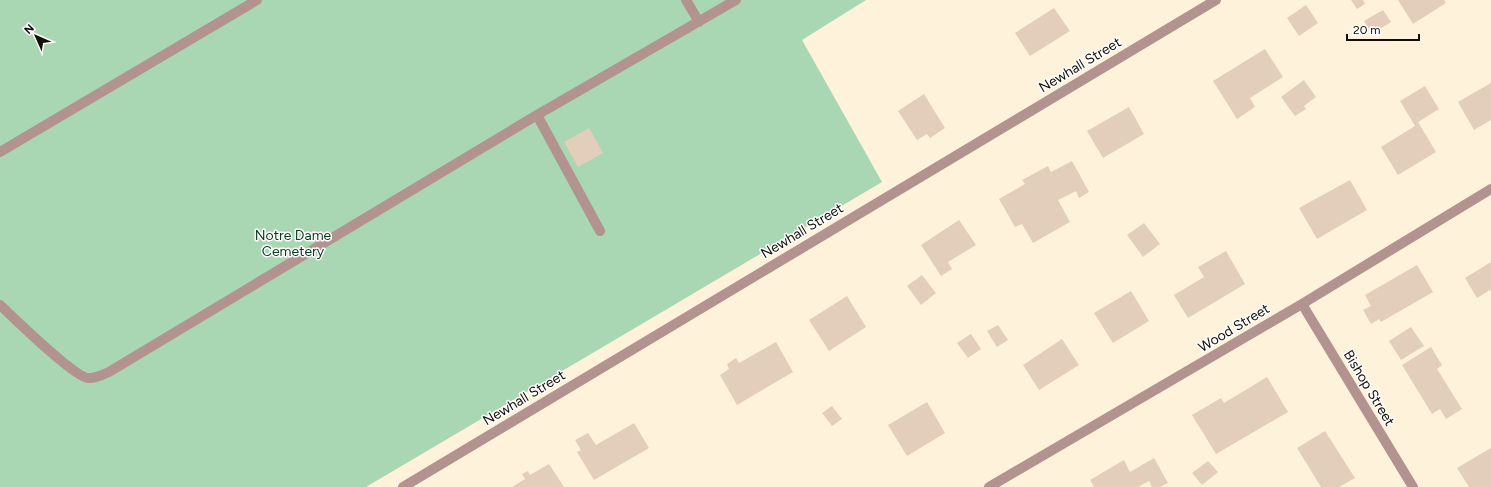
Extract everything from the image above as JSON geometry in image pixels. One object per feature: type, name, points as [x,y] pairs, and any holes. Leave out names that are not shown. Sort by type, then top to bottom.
[{"type":"street","points":[[0,152],[258,0]]},
{"type":"street","points":[[686,0],[699,22]]},
{"type":"street","points":[[0,305],[71,368],[87,378],[94,378],[109,372],[537,115],[736,0]]},
{"type":"street","name":"Newhall Street","points":[[403,487],[1216,0]]},
{"type":"street","points":[[537,115],[600,231]]},
{"type":"street","name":"Wood Street","points":[[989,487],[1302,304],[1491,189]]},
{"type":"street","name":"Bishop Street","points":[[1302,304],[1413,487]]},
{"type":"green space","name":"Notre Dame Cemetery","points":[[0,0],[866,0],[802,40],[882,182],[366,487],[0,487]]},
{"type":"building","points":[[1351,0],[1363,0],[1365,4],[1357,9]]},
{"type":"building","points":[[1398,0],[1444,0],[1446,3],[1413,24]]},
{"type":"building","points":[[1306,5],[1318,23],[1299,36],[1287,18]]},
{"type":"building","points":[[1054,8],[1070,31],[1030,56],[1015,33]]},
{"type":"building","points":[[1383,10],[1391,22],[1372,34],[1364,21]]},
{"type":"building","points":[[1265,49],[1283,77],[1250,98],[1255,107],[1237,119],[1213,81]]},
{"type":"building","points":[[1304,80],[1316,97],[1304,106],[1306,109],[1295,116],[1281,97]]},
{"type":"building","points":[[1491,83],[1491,120],[1474,130],[1458,102]]},
{"type":"building","points":[[1425,86],[1439,109],[1418,122],[1436,152],[1398,175],[1381,147],[1415,126],[1400,101]]},
{"type":"building","points":[[924,94],[945,128],[930,138],[927,134],[917,140],[898,111]]},
{"type":"building","points":[[1129,107],[1144,134],[1103,158],[1087,131]]},
{"type":"building","points":[[589,128],[603,153],[578,167],[564,142]]},
{"type":"building","points":[[1072,161],[1089,192],[1079,198],[1076,191],[1058,200],[1070,222],[1033,243],[1022,224],[1015,227],[999,199],[1025,184],[1022,180],[1048,166],[1051,172]]},
{"type":"building","points":[[1350,180],[1367,210],[1317,239],[1299,208]]},
{"type":"building","points":[[959,220],[976,245],[948,262],[952,269],[941,276],[921,245]]},
{"type":"building","points":[[1144,223],[1160,244],[1143,257],[1127,235]]},
{"type":"building","points":[[1226,251],[1245,284],[1188,318],[1174,295],[1204,277],[1198,267]]},
{"type":"building","points":[[1491,262],[1491,291],[1490,290],[1477,298],[1465,278]]},
{"type":"building","points":[[1417,265],[1433,292],[1381,322],[1379,319],[1371,324],[1363,310],[1371,306],[1365,295]]},
{"type":"building","points":[[922,275],[936,293],[921,305],[907,286]]},
{"type":"building","points":[[1131,291],[1149,321],[1113,343],[1094,313]]},
{"type":"building","points":[[847,296],[866,327],[829,351],[809,320]]},
{"type":"building","points":[[998,325],[1008,340],[997,347],[987,331]]},
{"type":"building","points":[[1411,327],[1424,346],[1401,360],[1389,341]]},
{"type":"building","points":[[971,334],[981,349],[968,358],[957,343]]},
{"type":"building","points":[[1062,339],[1079,365],[1039,390],[1023,365]]},
{"type":"building","points":[[776,342],[793,372],[737,405],[720,375],[729,369],[727,364],[736,358],[739,363]]},
{"type":"building","points":[[1431,347],[1442,365],[1437,369],[1462,409],[1446,419],[1440,409],[1432,414],[1402,365]]},
{"type":"building","points":[[1267,377],[1288,412],[1216,454],[1192,415],[1221,398],[1224,403]]},
{"type":"building","points":[[927,402],[945,433],[907,456],[888,425]]},
{"type":"building","points":[[832,406],[842,419],[832,426],[822,413]]},
{"type":"building","points":[[634,423],[649,448],[594,480],[577,452],[581,450],[575,440],[588,433],[596,445]]},
{"type":"building","points":[[1325,431],[1355,478],[1339,487],[1321,487],[1297,448]]},
{"type":"building","points":[[1491,448],[1491,487],[1469,487],[1457,468]]},
{"type":"building","points":[[1154,458],[1168,483],[1160,487],[1152,487],[1149,481],[1138,487],[1094,487],[1090,480],[1124,460],[1130,472]]},
{"type":"building","points":[[1208,461],[1218,472],[1202,485],[1192,473]]},
{"type":"building","points":[[549,464],[564,487],[512,487],[525,479],[522,474],[528,471],[530,475]]}]
